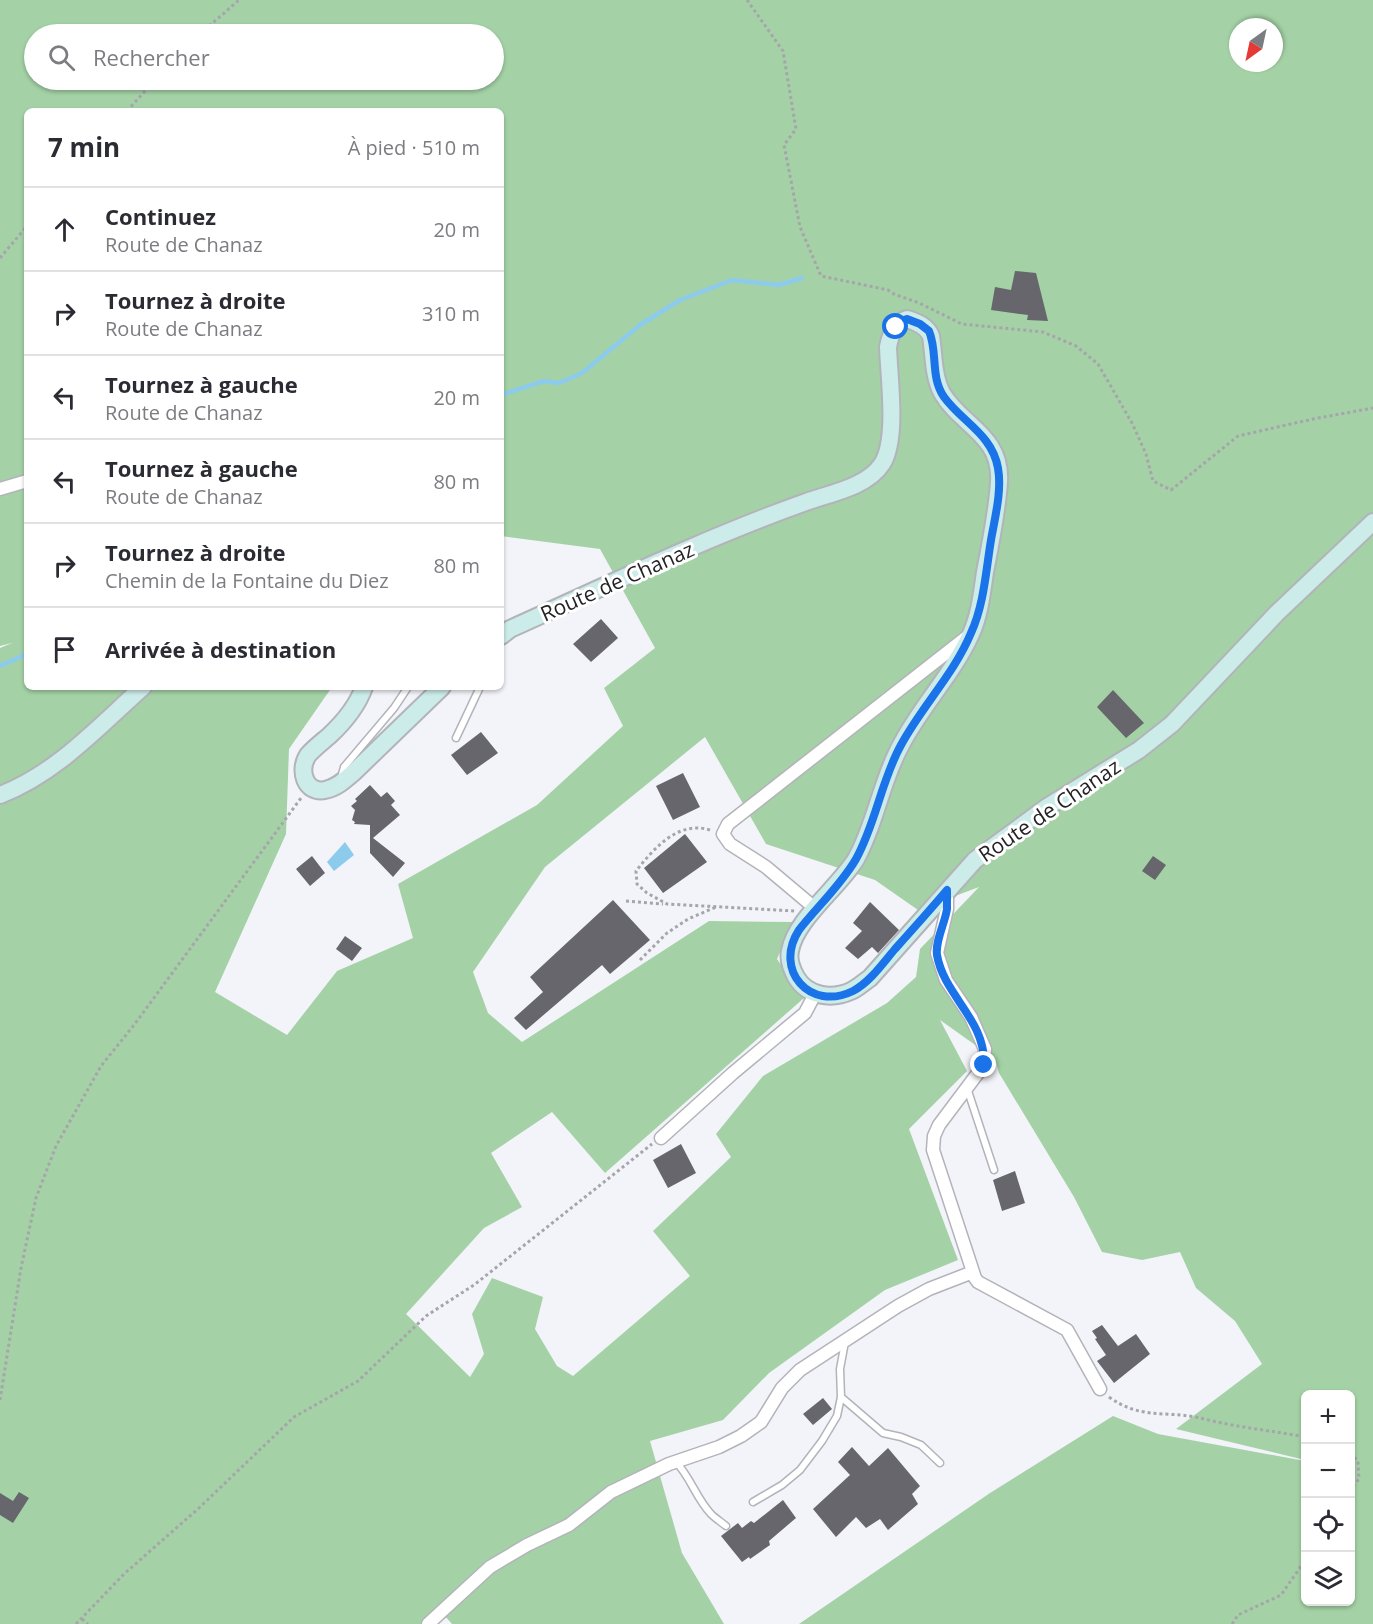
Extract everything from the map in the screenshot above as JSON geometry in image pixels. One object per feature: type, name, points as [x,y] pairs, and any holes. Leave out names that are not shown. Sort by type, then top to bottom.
[{"type":"street","name":"Route de Chanaz","points":[[504,634],[672,555],[758,519],[863,481],[881,465],[889,448],[891,429],[889,341],[899,324],[907,319],[920,324],[929,331],[936,381],[943,396],[982,434],[994,453],[999,479],[996,514],[978,613],[971,633],[959,657],[901,744],[855,860],[792,940],[789,962],[797,980],[804,988],[815,994],[841,995],[854,990],[880,967],[975,860],[998,841],[1102,771],[1139,750],[1172,724],[1277,613],[1373,522]]},
{"type":"street","points":[[0,489],[24,482]]},
{"type":"street","points":[[814,910],[766,867],[730,844],[723,834],[728,825],[971,633]]},
{"type":"street","points":[[0,795],[23,786],[50,768],[140,690]]},
{"type":"street","points":[[363,690],[354,710],[307,757],[302,769],[309,787],[317,791],[328,790],[338,785],[439,690]]},
{"type":"street","points":[[947,890],[947,909],[937,953],[946,980],[971,1017],[985,1049],[984,1065],[939,1125],[934,1136],[933,1150],[978,1282],[1067,1330],[1100,1389]]},
{"type":"street","points":[[661,1138],[733,1073],[805,1014],[815,994]]},
{"type":"street","points":[[428,1624],[490,1567],[527,1545],[569,1525],[611,1492],[676,1462],[741,1436],[761,1422],[782,1388],[800,1370],[845,1339],[929,1289],[973,1272]]},
{"type":"lane","points":[[338,785],[344,767],[394,708],[406,690]]},
{"type":"lane","points":[[456,738],[479,690]]},
{"type":"lane","points":[[967,1087],[994,1170]]},
{"type":"lane","points":[[753,1502],[782,1485],[800,1470],[837,1416],[841,1397],[840,1369],[845,1339]]},
{"type":"lane","points":[[841,1397],[883,1433],[921,1445],[940,1463]]},
{"type":"lane","points":[[676,1462],[687,1474],[698,1496],[711,1514],[726,1526]]},
{"type":"path","points":[[211,24],[238,0]]},
{"type":"path","points":[[747,0],[783,51],[796,129],[784,145],[800,227],[821,276],[888,290],[962,324],[1043,332],[1077,346],[1098,364],[1132,423],[1146,454],[1153,481],[1171,490],[1238,436],[1373,408]]},
{"type":"path","points":[[130,108],[146,90]]},
{"type":"path","points":[[0,258],[24,230]]},
{"type":"path","points":[[0,1400],[21,1268],[36,1198],[56,1146],[101,1066],[134,1025],[309,787]]},
{"type":"path","points":[[667,904],[647,893],[637,884],[636,872],[644,861],[656,848],[684,828],[700,826],[723,834]]},
{"type":"path","points":[[626,901],[814,910]]},
{"type":"path","points":[[640,960],[667,933],[688,919],[718,907]]},
{"type":"path","points":[[76,1624],[124,1574],[199,1508],[294,1417],[358,1381],[426,1316],[474,1285],[661,1138]]},
{"type":"path","points":[[1100,1389],[1119,1404],[1140,1412],[1193,1416],[1301,1436]]},
{"type":"path","points":[[1355,1458],[1358,1461],[1359,1479],[1355,1484]]},
{"type":"path","points":[[1232,1624],[1238,1615],[1281,1595],[1301,1565]]},
{"type":"path","points":[[82,1619],[88,1624]]},
{"type":"green space","points":[[0,0],[1373,0],[1373,1624],[799,1624],[990,1493],[1113,1416],[1158,1434],[1301,1460],[1301,1606],[1355,1606],[1355,1390],[1301,1390],[1301,1459],[1176,1429],[1262,1364],[1235,1321],[1196,1288],[1180,1252],[1142,1260],[1102,1252],[1074,1197],[999,1073],[995,1059],[940,1020],[967,1071],[909,1129],[958,1260],[885,1290],[769,1373],[723,1420],[650,1441],[682,1553],[724,1624],[452,1624],[444,1615],[436,1624],[0,1624],[0,648],[12,643],[0,646]],"holes":[[[705,737],[766,844],[875,880],[918,910],[979,887],[920,949],[916,977],[887,1003],[763,1076],[716,1134],[731,1157],[653,1231],[690,1276],[573,1376],[557,1366],[535,1329],[543,1297],[492,1278],[472,1314],[484,1354],[470,1377],[406,1314],[484,1228],[522,1207],[491,1153],[552,1112],[605,1173],[804,998],[777,959],[793,922],[709,921],[522,1042],[488,1013],[473,972],[545,867]]]},
{"type":"water","points":[[345,842],[354,855],[334,871],[327,862]]},
{"type":"building","points":[[1015,271],[1036,273],[1048,321],[1027,320],[1028,315],[991,310],[995,287],[1011,290]]},
{"type":"building","points":[[601,619],[618,638],[591,662],[573,644]]},
{"type":"building","points":[[1113,690],[1144,723],[1126,738],[1097,707]]},
{"type":"building","points":[[481,732],[498,753],[467,775],[451,755]]},
{"type":"building","points":[[683,773],[700,807],[673,820],[656,786]]},
{"type":"building","points":[[370,785],[381,797],[387,792],[395,801],[391,805],[400,815],[373,838],[405,863],[393,877],[370,853],[370,825],[354,824],[352,820],[355,810],[351,806]]},
{"type":"building","points":[[685,834],[707,862],[663,893],[644,868]]},
{"type":"building","points":[[312,856],[325,873],[310,886],[296,869]]},
{"type":"building","points":[[1153,856],[1166,865],[1155,880],[1142,871]]},
{"type":"building","points":[[613,900],[650,940],[610,974],[602,965],[526,1030],[514,1018],[543,992],[530,977]]},
{"type":"building","points":[[870,902],[899,930],[878,953],[872,947],[858,959],[845,948],[862,931],[853,923]]},
{"type":"building","points":[[345,936],[362,948],[352,961],[336,949]]},
{"type":"building","points":[[681,1144],[696,1173],[668,1188],[653,1160]]},
{"type":"building","points":[[1015,1171],[1025,1203],[1002,1211],[993,1180]]},
{"type":"building","points":[[1102,1325],[1118,1346],[1136,1334],[1150,1354],[1114,1383],[1097,1361],[1106,1355],[1092,1331]]},
{"type":"building","points":[[823,1398],[832,1409],[813,1425],[803,1414]]},
{"type":"building","points":[[852,1447],[869,1466],[888,1448],[920,1486],[912,1494],[918,1504],[888,1530],[880,1519],[866,1528],[856,1517],[836,1537],[813,1509],[850,1475],[838,1462]]},
{"type":"building","points":[[19,1492],[29,1498],[13,1523],[0,1515],[0,1493],[13,1501]]},
{"type":"building","points":[[783,1500],[796,1518],[769,1541],[770,1545],[742,1562],[721,1536],[738,1523],[742,1528],[751,1521],[754,1523]]},
{"type":"waterway","points":[[504,394],[544,381],[559,383],[582,373],[640,325],[680,300],[732,280],[779,285],[802,278]]},
{"type":"waterway","points":[[0,666],[24,655]]},
{"type":"route","points":[[896,327],[901,321],[907,319],[920,324],[929,331],[936,381],[943,396],[982,434],[994,453],[999,479],[996,514],[978,613],[971,633],[959,657],[901,744],[855,860],[792,940],[789,962],[797,980],[804,988],[815,994],[841,995],[854,990],[870,978],[947,890],[947,909],[937,953],[946,980],[971,1017],[985,1049],[984,1065]]}]
